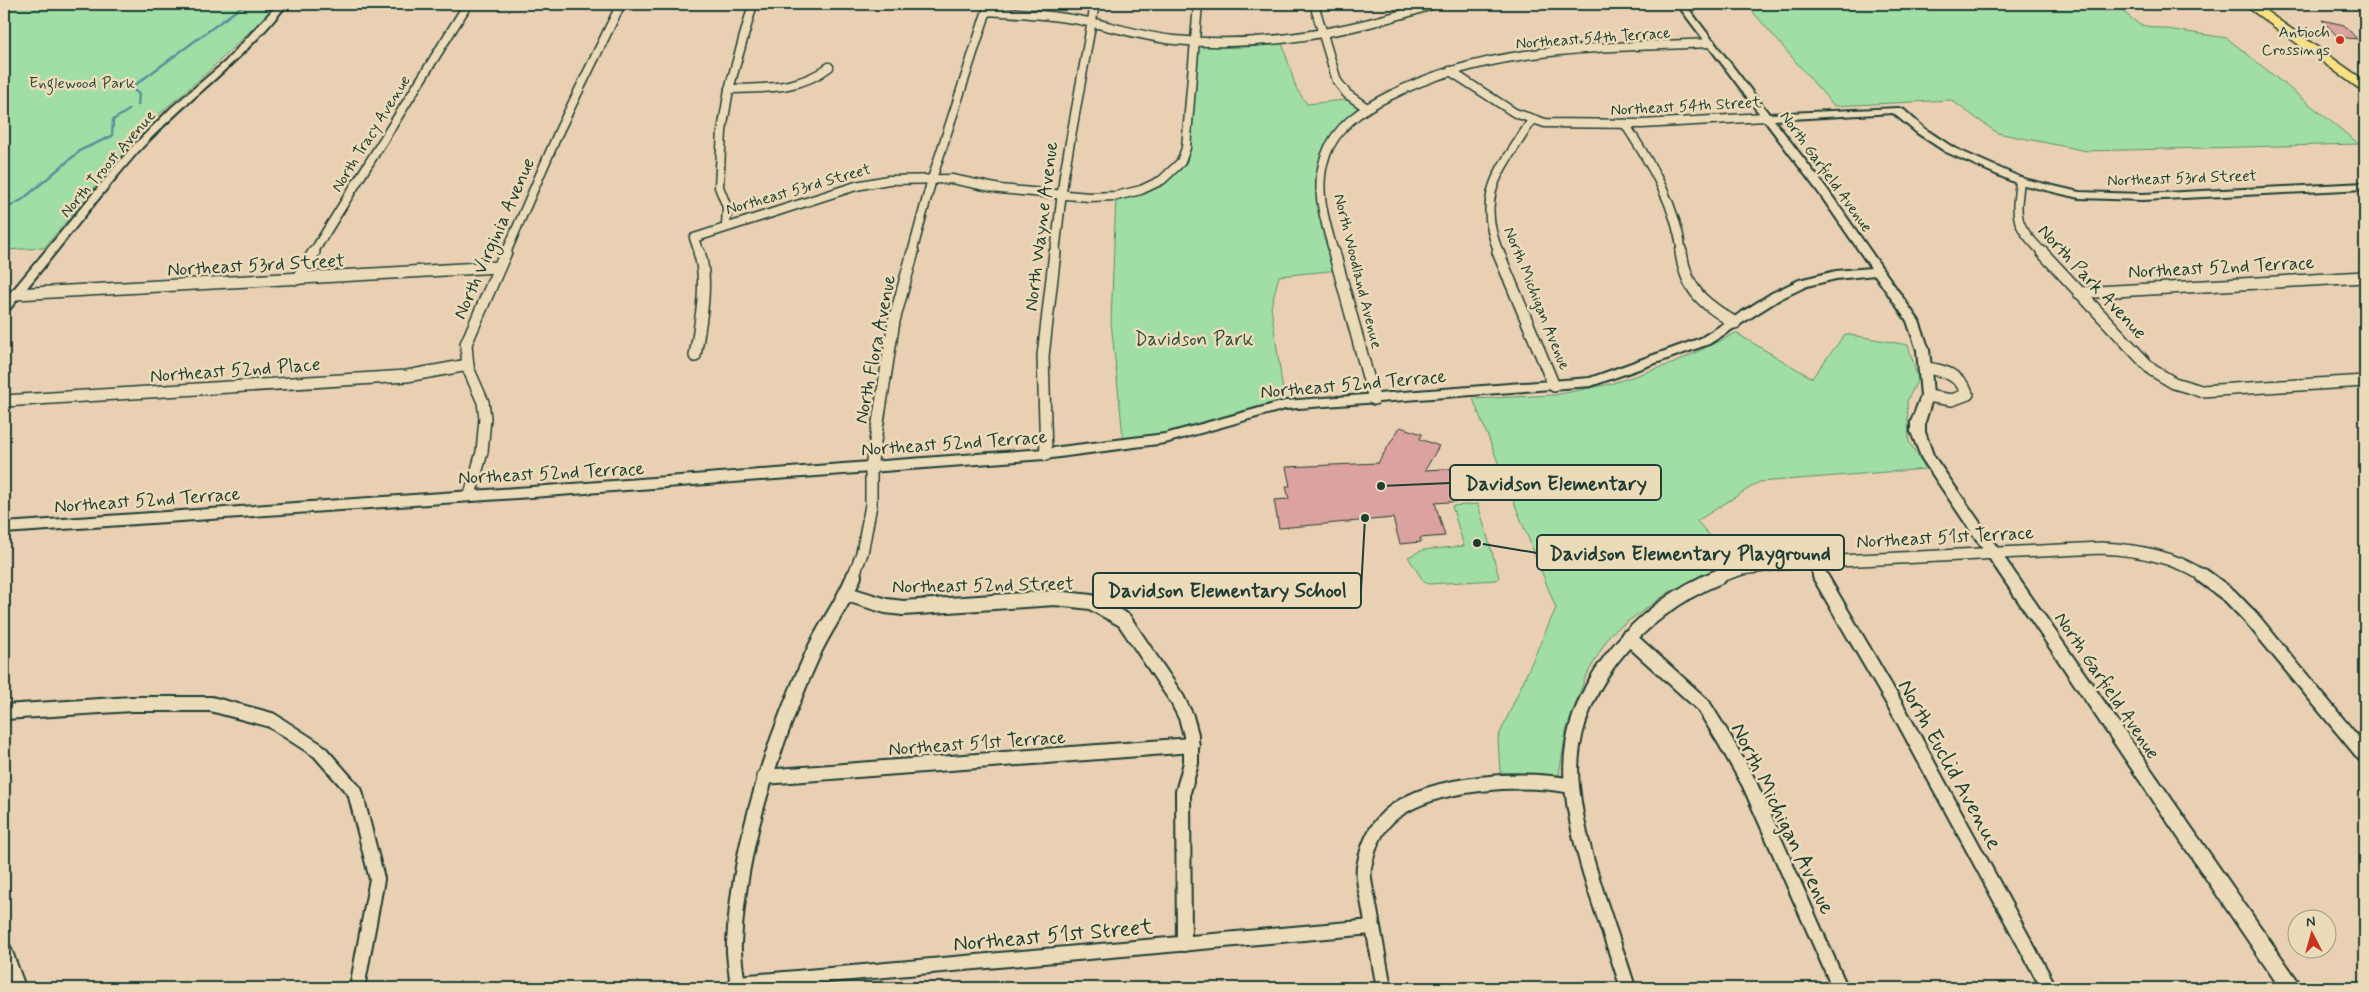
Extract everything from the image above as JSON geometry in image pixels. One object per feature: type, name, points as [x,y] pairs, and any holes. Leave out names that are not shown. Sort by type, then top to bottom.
[{"type":"main road","points":[[2249,4],[2365,87]]},
{"type":"street","name":"North Troost Avenue","points":[[4,308],[133,152],[176,108],[228,64],[283,4]]},
{"type":"street","name":"North Tracy Avenue","points":[[297,279],[468,4]]},
{"type":"street","name":"North Virginia Avenue","points":[[470,496],[484,445],[486,424],[482,398],[469,373],[466,344],[498,267],[560,129],[620,4]]},
{"type":"street","points":[[726,226],[727,208],[719,187],[722,130],[729,89],[753,4]]},
{"type":"street","name":"North Wayne Avenue","points":[[1046,455],[1043,356],[1061,194],[1095,4]]},
{"type":"street","name":"Northeast 53rd Street","points":[[695,356],[700,327],[704,266],[694,238],[726,226],[868,183],[907,178],[965,181],[1000,189],[1102,197],[1128,193],[1157,183],[1176,168],[1185,155],[1198,4]]},
{"type":"street","points":[[1314,4],[1325,35],[1337,81],[1346,94],[1367,108]]},
{"type":"street","points":[[988,7],[1091,22],[1136,35],[1195,40],[1258,41],[1325,35],[1387,20],[1435,4]]},
{"type":"street","name":"North Garfield Avenue","points":[[1681,4],[1823,191],[1913,322],[1923,350],[1926,368],[1927,396],[1918,422],[1921,444],[1927,456],[2291,988]]},
{"type":"street","name":"North Flora Avenue","points":[[738,986],[734,944],[741,883],[752,824],[764,777],[780,730],[800,681],[816,647],[847,594],[862,553],[871,505],[871,467],[894,321],[932,179],[988,7]]},
{"type":"street","name":"Northeast 54th Terrace","points":[[1367,108],[1399,90],[1450,71],[1490,60],[1535,53],[1711,44]]},
{"type":"street","points":[[729,89],[769,87],[792,83],[813,78],[829,67]]},
{"type":"street","points":[[1450,71],[1516,113],[1532,120]]},
{"type":"street","name":"North Woodland Avenue","points":[[1367,108],[1339,130],[1330,146],[1321,174],[1320,192],[1321,206],[1374,399]]},
{"type":"street","name":"Northeast 54th Street","points":[[1532,120],[1559,124],[1625,124],[1894,110],[1900,112]]},
{"type":"street","name":"Northeast 53rd Street","points":[[1900,112],[1921,131],[1950,150],[2020,181],[2079,195],[2143,198],[2365,186]]},
{"type":"street","name":"North Michigan Avenue","points":[[1532,120],[1492,187],[1490,218],[1494,241],[1554,386]]},
{"type":"street","points":[[1625,124],[1656,173],[1668,200],[1678,229],[1686,277],[1690,286],[1711,308],[1735,323]]},
{"type":"street","name":"North Park Avenue","points":[[2020,181],[2015,209],[2020,225],[2152,370],[2180,385],[2201,391],[2365,381]]},
{"type":"street","name":"Northeast 53rd Street","points":[[16,294],[498,267]]},
{"type":"street","name":"Northeast 52nd Terrace","points":[[4,528],[733,479],[1046,455],[1167,439],[1237,416],[1285,405],[1592,382],[1663,358],[1705,341],[1776,296],[1803,283],[1836,275],[1878,271]]},
{"type":"street","name":"Northeast 52nd Terrace","points":[[2079,292],[2365,277]]},
{"type":"street","name":"Northeast 52nd Place","points":[[4,401],[407,376],[468,365]]},
{"type":"street","points":[[1926,368],[1942,370],[1955,375],[1964,384],[1968,394],[1952,400],[1927,396]]},
{"type":"street","name":"Northeast 51st Terrace","points":[[1572,786],[1572,754],[1580,722],[1590,693],[1604,667],[1628,637],[1650,617],[1679,596],[1718,576],[1771,564],[2118,547],[2139,550],[2176,562],[2204,576],[2232,597],[2365,756]]},
{"type":"street","name":"North Euclid Avenue","points":[[1812,562],[1901,715],[2049,988]]},
{"type":"street","name":"Northeast 52nd Street","points":[[847,594],[886,606],[903,608],[1055,598],[1091,602],[1124,620],[1177,699],[1186,717],[1192,745]]},
{"type":"street","name":"North Michigan Avenue","points":[[1628,637],[1703,705],[1724,739],[1749,783],[1840,988]]},
{"type":"street","points":[[4,712],[132,704],[212,704],[272,720],[319,751],[355,792],[377,878],[357,988]]},
{"type":"street","points":[[1184,944],[1183,792],[1190,772],[1192,745]]},
{"type":"street","name":"Northeast 51st Terrace","points":[[764,777],[1192,745]]},
{"type":"street","points":[[1384,988],[1372,926],[1364,869],[1371,844],[1382,823],[1398,808],[1428,793],[1463,786],[1557,782],[1572,786],[1589,869],[1628,988]]},
{"type":"street","name":"Northeast 51st Street","points":[[738,986],[1372,926]]},
{"type":"street","points":[[4,950],[18,988]]},
{"type":"green space","name":"Englewood Park","points":[[4,4],[278,4],[208,72],[149,123],[44,248],[4,250]]},
{"type":"green space","points":[[1746,4],[2113,4],[2140,25],[2227,38],[2359,144],[2087,151],[1997,133],[1951,100],[1834,106]]},
{"type":"green space","name":"Davidson Park","points":[[1281,39],[1296,88],[1307,104],[1354,99],[1367,108],[1330,146],[1320,192],[1339,270],[1279,276],[1271,307],[1285,405],[1124,445],[1111,322],[1116,196],[1155,183],[1175,169],[1180,160],[1187,128],[1192,88],[1195,40]]},
{"type":"green space","points":[[1736,333],[1812,378],[1845,334],[1908,345],[1918,379],[1907,401],[1909,442],[1926,469],[1759,482],[1697,521],[1736,566],[1672,590],[1610,634],[1585,678],[1566,731],[1559,775],[1500,772],[1498,738],[1556,608],[1473,399],[1555,395],[1610,384],[1674,363]]},
{"type":"green space","points":[[1478,504],[1499,577],[1497,580],[1429,584],[1424,582],[1408,557],[1423,550],[1464,546],[1452,506]]},
{"type":"building","points":[[2322,20],[2344,25],[2357,39],[2338,37]]},
{"type":"building","points":[[1400,427],[1422,434],[1420,439],[1439,446],[1425,470],[1465,468],[1470,485],[1473,485],[1478,500],[1435,503],[1445,536],[1420,538],[1421,542],[1400,544],[1393,518],[1279,528],[1274,500],[1289,499],[1286,486],[1290,486],[1286,467],[1378,463]]},
{"type":"waterway","points":[[138,105],[139,94],[131,88],[245,4]]},
{"type":"waterway","points":[[4,210],[23,199],[81,150],[112,136],[113,120],[129,110]]},
{"type":"place","name":"Antioch Crossings","points":[[2340,40]]},
{"type":"place","name":"Davidson Elementary","points":[[1381,486]]},
{"type":"place","name":"Davidson Elementary School","points":[[1365,518]]},
{"type":"place","name":"Davidson Elementary Playground","points":[[1477,543]]}]
